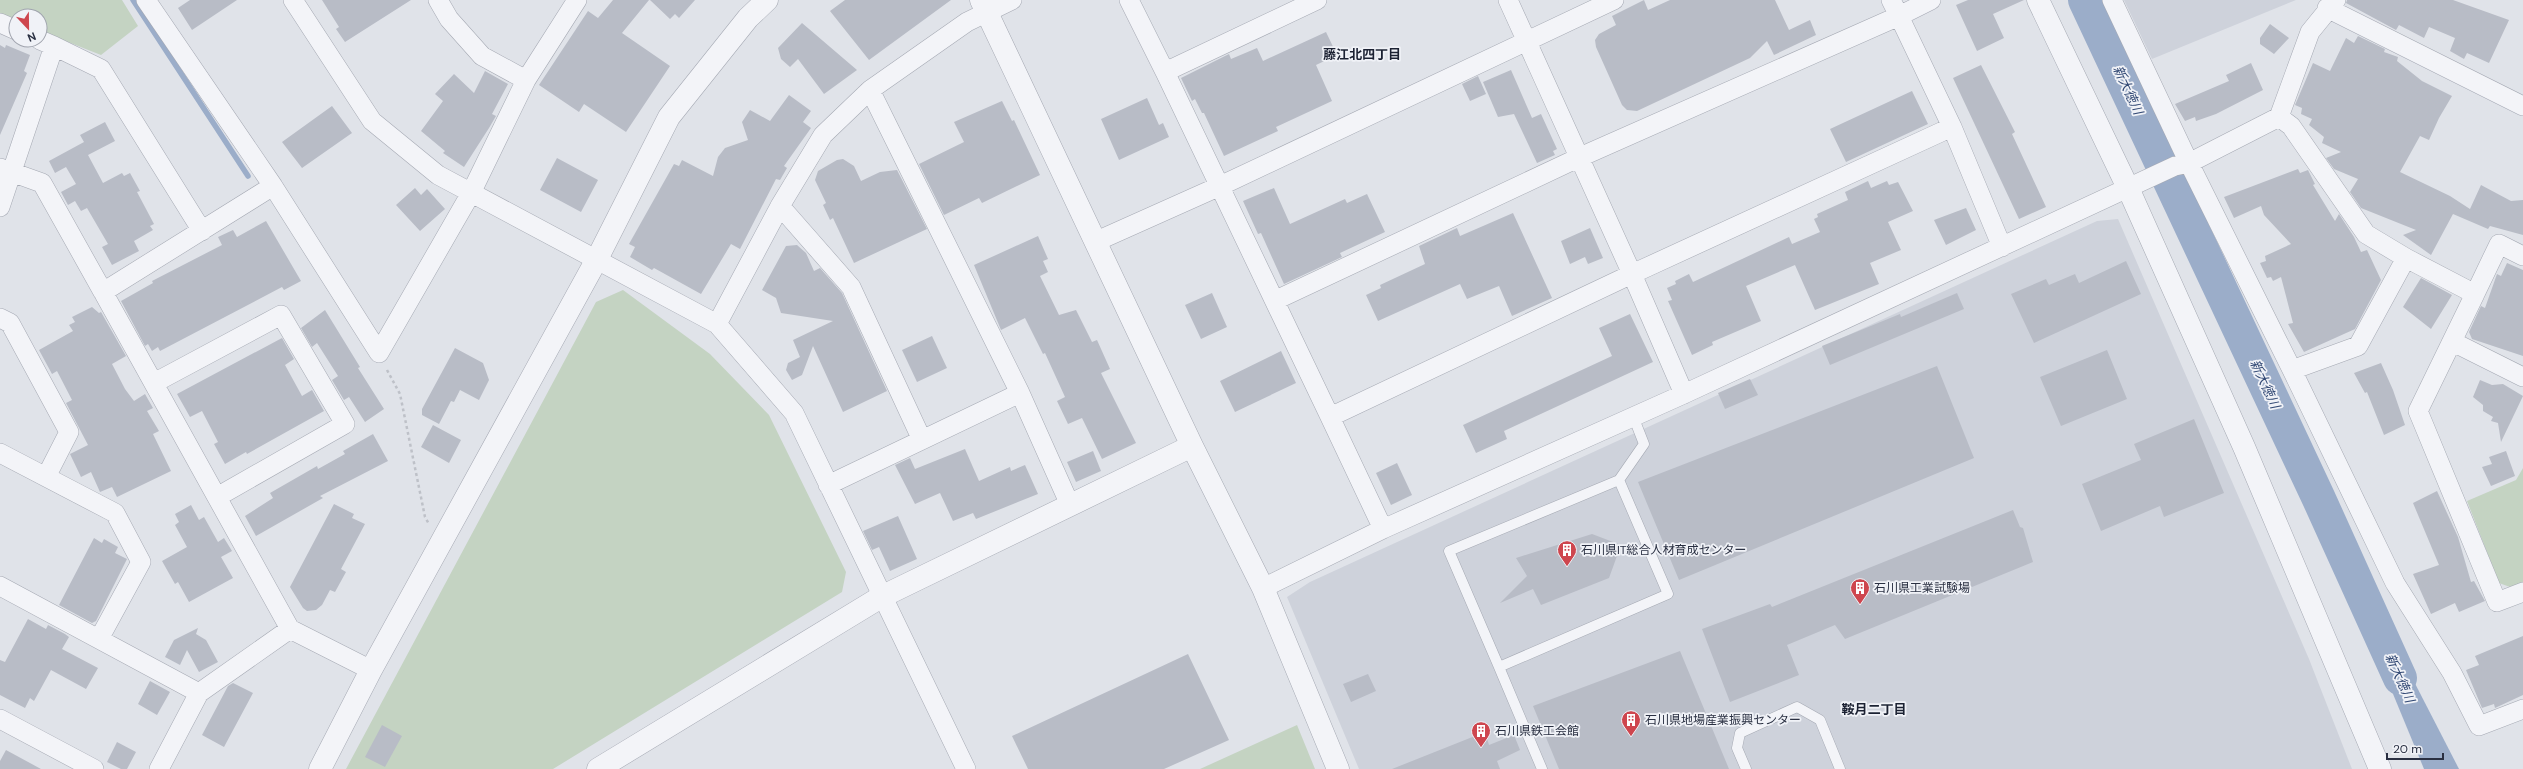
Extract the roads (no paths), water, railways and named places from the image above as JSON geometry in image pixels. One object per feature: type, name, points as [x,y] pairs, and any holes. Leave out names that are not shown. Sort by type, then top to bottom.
[{"type":"street","points":[[146,0],[273,186],[379,353],[471,193],[526,80],[574,2]]},
{"type":"street","points":[[293,0],[372,121],[438,175],[597,258],[717,324],[794,413],[881,597],[966,769]]},
{"type":"street","points":[[438,0],[449,19],[482,56],[526,80]]},
{"type":"street","points":[[320,769],[371,670],[597,258],[669,117],[748,18],[767,0]]},
{"type":"street","points":[[717,324],[780,206],[823,135],[870,90],[967,22],[984,6],[1012,0]]},
{"type":"street","points":[[1129,0],[1276,300],[1383,529]]},
{"type":"street","points":[[1165,72],[1317,0]]},
{"type":"street","points":[[1508,0],[1578,158],[1632,274],[1684,394]]},
{"type":"street","points":[[1097,241],[1220,186],[1614,0]]},
{"type":"street","points":[[1276,300],[1895,8],[1931,0]]},
{"type":"street","points":[[2038,0],[2128,188],[2244,446],[2380,769]]},
{"type":"street","points":[[2112,0],[2182,165],[2292,370],[2395,583],[2452,673],[2479,726],[2523,709]]},
{"type":"street","points":[[1263,588],[1383,529],[1684,394],[2128,188],[2182,165],[2279,117],[2310,32],[2332,4],[2523,106]]},
{"type":"street","points":[[984,6],[1097,241],[1192,446],[1263,588],[1338,769]]},
{"type":"street","points":[[1895,8],[1952,127],[2002,247]]},
{"type":"street","points":[[48,43],[101,69],[202,231]]},
{"type":"street","points":[[0,207],[6,170],[45,48]]},
{"type":"street","points":[[870,90],[1020,393],[1070,505]]},
{"type":"street","points":[[2279,117],[2291,126],[2366,234],[2406,258],[2476,294]]},
{"type":"street","points":[[1330,417],[1632,274],[1952,127]]},
{"type":"street","points":[[6,170],[42,183],[104,292],[290,629],[371,670]]},
{"type":"street","points":[[104,292],[273,186]]},
{"type":"street","points":[[780,206],[851,287],[922,440]]},
{"type":"street","points":[[2523,256],[2499,244],[2453,342],[2418,411],[2497,602],[2523,592]]},
{"type":"street","points":[[2292,370],[2358,346],[2406,258]]},
{"type":"street","points":[[154,383],[281,315],[345,424],[217,497]]},
{"type":"street","points":[[0,318],[10,323],[69,432],[46,477]]},
{"type":"street","points":[[2453,342],[2523,377]]},
{"type":"street","points":[[828,485],[1020,393]]},
{"type":"street","points":[[598,769],[881,597],[1192,446]]},
{"type":"street","points":[[0,453],[115,513],[141,562],[99,639]]},
{"type":"street","points":[[0,586],[199,692]]},
{"type":"street","points":[[159,769],[199,692],[290,629]]},
{"type":"street","points":[[0,719],[94,769]]},
{"type":"lane","points":[[1542,769],[1449,551],[1619,480],[1644,444],[1633,416]]},
{"type":"lane","points":[[1499,667],[1668,594],[1619,480]]},
{"type":"lane","points":[[1746,769],[1737,748],[1740,733],[1797,707],[1820,720],[1840,769]]},
{"type":"water","points":[[2388,631],[2459,769],[2424,769],[2372,643]]},
{"type":"waterway","points":[[133,0],[248,176]]},
{"type":"waterway","name":"新大徳川","points":[[2085,0],[2319,499],[2400,678]]},
{"type":"place","name":"石川県IT総合人材育成センター","points":[[1567,567]]},
{"type":"place","name":"石川県工業試験場","points":[[1860,605]]},
{"type":"place","name":"石川県地場産業振興センター","points":[[1631,737]]},
{"type":"place","name":"石川県鉄工会館","points":[[1481,748]]},
{"type":"district","name":"藤江北四丁目","points":[[1362,54]]},
{"type":"district","name":"鞍月二丁目","points":[[1874,709]]}]
